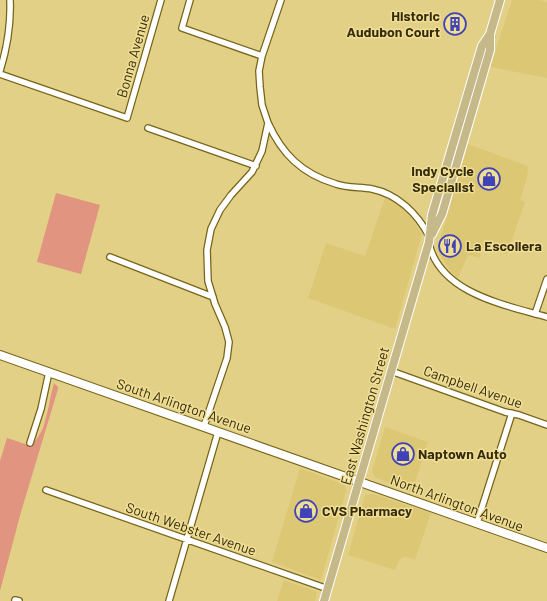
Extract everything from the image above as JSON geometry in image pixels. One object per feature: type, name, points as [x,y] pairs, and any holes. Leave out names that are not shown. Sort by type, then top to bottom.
[{"type":"main road","name":"East Washington Street","points":[[324,601],[429,240],[432,215],[472,77],[482,46],[490,34],[500,0]]},
{"type":"main road","name":"South Arlington Avenue","points":[[0,355],[359,481]]},
{"type":"main road","name":"North Arlington Avenue","points":[[359,481],[547,548]]},
{"type":"street","points":[[0,72],[8,38],[10,0]]},
{"type":"street","name":"Bonna Avenue","points":[[0,72],[127,118],[161,0]]},
{"type":"street","points":[[190,0],[182,28],[262,56]]},
{"type":"street","points":[[281,0],[262,56],[260,87],[262,105],[268,123],[282,148],[302,168],[318,177],[332,183],[348,187],[376,190],[393,197],[408,208],[424,226],[433,254],[440,266],[450,278],[460,286],[482,297],[547,317]]},
{"type":"street","points":[[204,426],[229,349],[228,336],[208,281],[206,250],[211,229],[220,210],[227,200],[249,177],[256,166],[262,151],[268,123]]},
{"type":"street","points":[[148,128],[256,166]]},
{"type":"street","points":[[110,257],[213,297]]},
{"type":"street","points":[[535,314],[547,279]]},
{"type":"street","name":"Campbell Avenue","points":[[391,371],[547,425]]},
{"type":"street","points":[[30,443],[41,409],[49,372]]},
{"type":"street","points":[[477,523],[512,413]]},
{"type":"street","points":[[169,601],[218,432]]},
{"type":"street","name":"South Webster Avenue","points":[[46,490],[328,590]]},
{"type":"shaded area","points":[[512,0],[540,0],[547,2],[547,78],[490,67]]},
{"type":"shaded area","points":[[468,144],[528,166],[527,178],[520,200],[525,202],[507,254],[483,247],[479,258],[468,255],[458,278],[450,271],[437,250]]},
{"type":"shaded area","points":[[56,193],[100,205],[81,274],[37,262]]},
{"type":"shaded area","points":[[385,198],[391,200],[403,209],[413,220],[422,234],[395,329],[308,298],[326,243],[365,256]]},
{"type":"shaded area","points":[[54,383],[58,389],[21,512],[0,591],[0,461],[7,438],[31,446],[38,438],[48,412]]},
{"type":"shaded area","points":[[385,427],[428,442],[412,492],[376,478],[372,472]]},
{"type":"shaded area","points":[[300,468],[345,485],[346,491],[321,580],[272,562]]},
{"type":"shaded area","points":[[373,494],[431,513],[415,560],[405,556],[400,559],[395,570],[348,555],[365,495]]},
{"type":"shaded area","points":[[284,580],[317,592],[315,601],[277,601]]},
{"type":"place","name":"Historic Audubon Court","points":[[455,24]]},
{"type":"place","name":"Indy Cycle Specialist","points":[[489,179]]},
{"type":"place","name":"La Escollera","points":[[450,246]]},
{"type":"place","name":"Naptown Auto","points":[[403,454]]},
{"type":"place","name":"CVS Pharmacy","points":[[306,511]]}]
